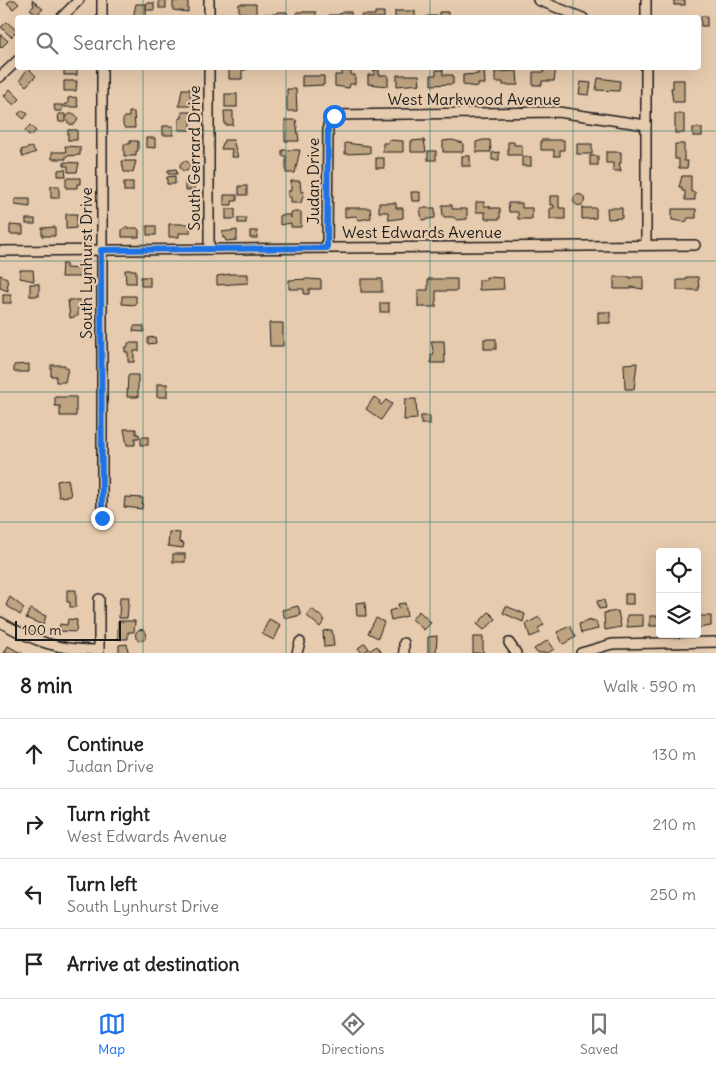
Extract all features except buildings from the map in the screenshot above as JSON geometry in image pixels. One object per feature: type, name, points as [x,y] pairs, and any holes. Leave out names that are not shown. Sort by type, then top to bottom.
[{"type":"street","points":[[64,15],[79,0]]},
{"type":"street","points":[[102,0],[102,15]]},
{"type":"street","points":[[209,0],[209,15]]},
{"type":"street","points":[[538,0],[576,15]]},
{"type":"street","points":[[646,0],[646,15]]},
{"type":"street","points":[[0,77],[15,63]]},
{"type":"street","name":"South Lynhurst Drive","points":[[102,70],[102,518]]},
{"type":"street","name":"South Gerrard Drive","points":[[209,70],[209,249]]},
{"type":"street","points":[[646,70],[646,246]]},
{"type":"street","name":"West Markwood Avenue","points":[[332,117],[338,114],[558,112],[646,125]]},
{"type":"street","name":"Judan Drive","points":[[327,248],[328,125],[332,117]]},
{"type":"street","name":"West Edwards Avenue","points":[[0,251],[695,245]]},
{"type":"street","points":[[0,622],[49,646],[99,652],[99,599]]},
{"type":"street","points":[[297,653],[300,642]]},
{"type":"street","points":[[404,642],[404,653]]},
{"type":"street","points":[[509,642],[516,653]]},
{"type":"street","points":[[581,653],[612,644],[716,642]]},
{"type":"route","points":[[102,518],[101,250],[327,248],[328,123],[334,116]]}]
